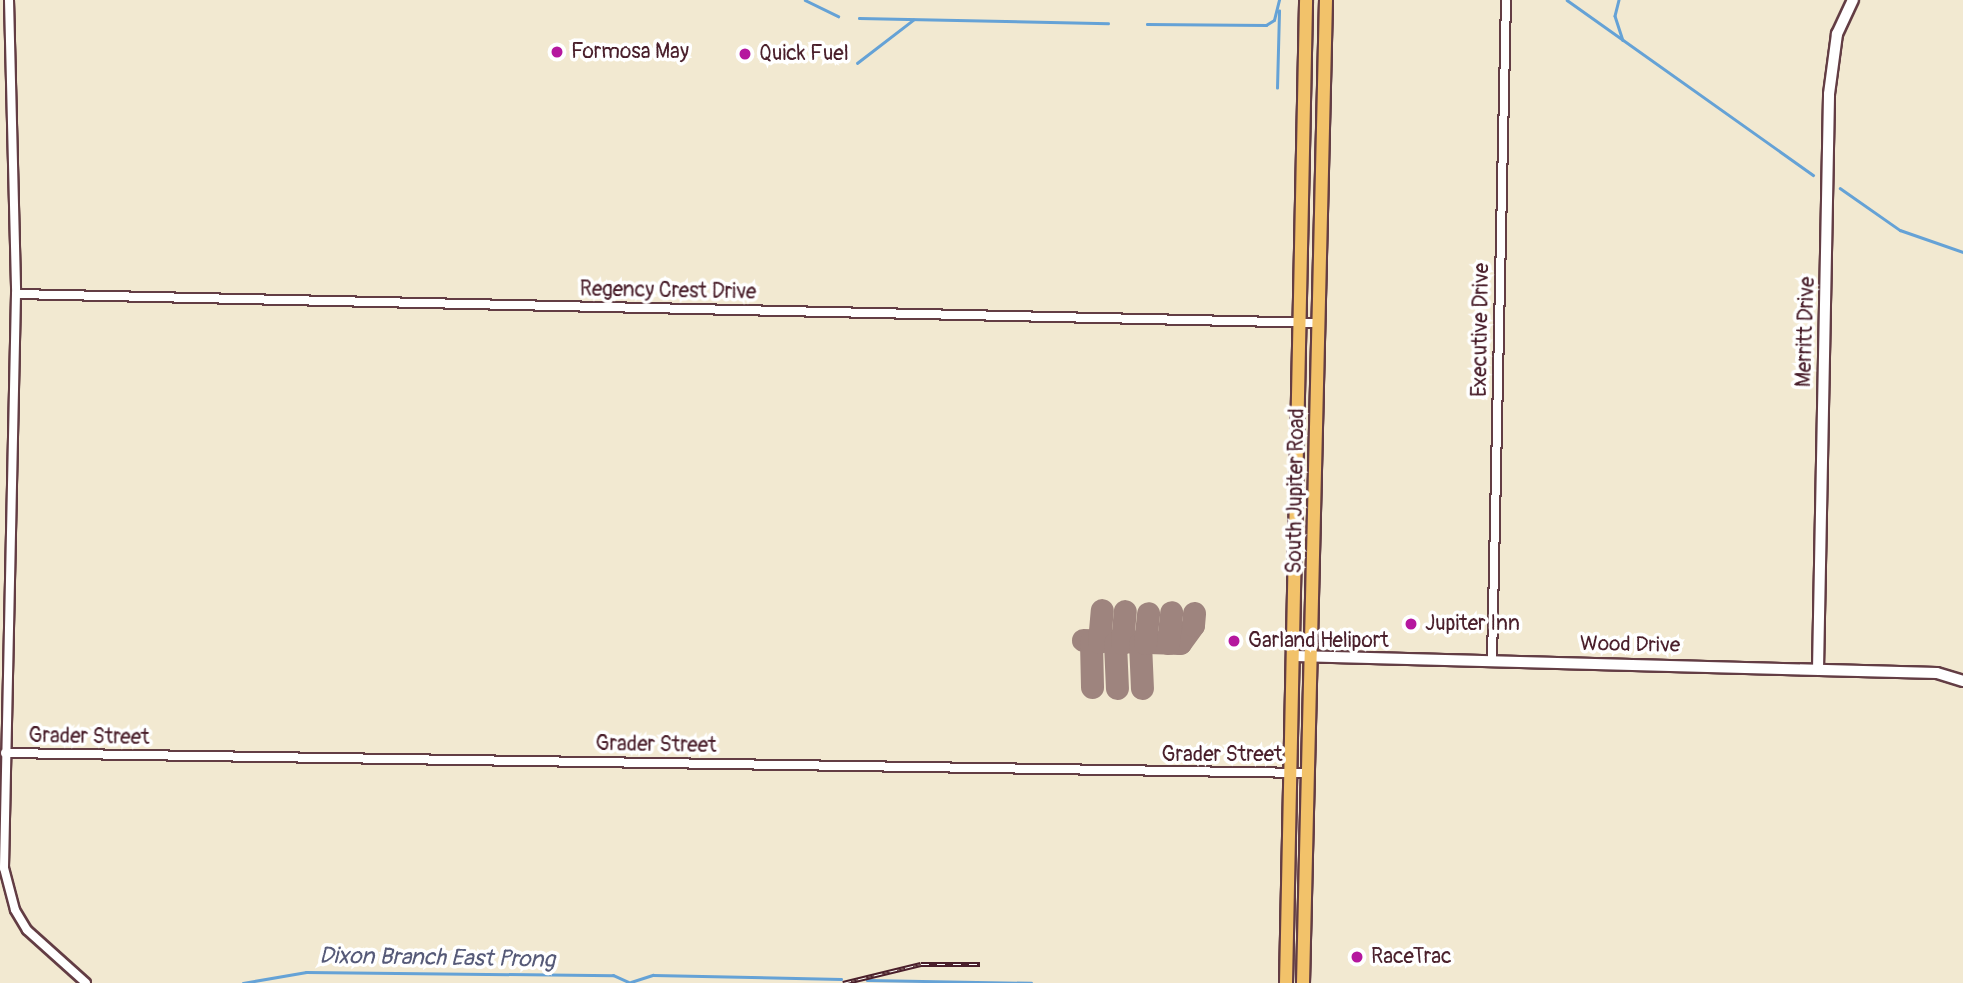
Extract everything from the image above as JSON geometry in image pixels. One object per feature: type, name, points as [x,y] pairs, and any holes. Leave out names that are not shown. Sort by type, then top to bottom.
[{"type":"main road","name":"South Jupiter Road","points":[[1286,983],[1288,773],[1295,656],[1302,323],[1306,0]]},
{"type":"main road","name":"South Jupiter Road","points":[[1303,983],[1326,0]]},
{"type":"main road","points":[[1305,110],[1324,111]]},
{"type":"street","points":[[9,0],[16,294],[4,868],[15,910],[27,930],[86,983]]},
{"type":"street","name":"Executive Drive","points":[[1492,661],[1506,0]]},
{"type":"street","name":"Merritt Drive","points":[[1818,669],[1829,94],[1837,34],[1853,0]]},
{"type":"street","name":"Regency Crest Drive","points":[[16,294],[1320,323]]},
{"type":"street","name":"Wood Drive","points":[[1295,656],[1937,673],[1963,681]]},
{"type":"street","name":"Grader Street","points":[[5,753],[1306,773]]},
{"type":"waterway","points":[[805,0],[838,16]]},
{"type":"waterway","points":[[1147,24],[1266,25],[1274,20],[1279,0]]},
{"type":"waterway","points":[[1567,0],[1813,175]]},
{"type":"waterway","points":[[1619,0],[1615,16],[1623,40]]},
{"type":"waterway","points":[[1277,88],[1279,11]]},
{"type":"waterway","points":[[859,18],[1108,23]]},
{"type":"waterway","points":[[857,63],[913,20]]},
{"type":"waterway","points":[[1840,188],[1900,230],[1963,252]]},
{"type":"waterway","name":"Dixon Branch East Prong","points":[[243,983],[306,972],[613,975],[631,983]]},
{"type":"waterway","name":"Dixon Branch East Prong","points":[[631,982],[653,975],[841,979]]},
{"type":"waterway","name":"Dixon Branch East Prong","points":[[867,980],[1031,983]]},
{"type":"taxiway","points":[[1099,642],[1102,610]]},
{"type":"taxiway","points":[[1122,643],[1125,611]]},
{"type":"taxiway","points":[[1168,643],[1171,612]]},
{"type":"taxiway","points":[[1145,643],[1148,613]]},
{"type":"taxiway","points":[[1083,640],[1180,643],[1193,625],[1194,613]]},
{"type":"taxiway","points":[[1091,642],[1092,687]]},
{"type":"taxiway","points":[[1115,643],[1117,688]]},
{"type":"taxiway","points":[[1140,643],[1142,688]]},
{"type":"railway","points":[[843,983],[921,964],[980,964]]},
{"type":"place","name":"Formosa May","points":[[557,52]]},
{"type":"place","name":"Quick Fuel","points":[[745,54]]},
{"type":"place","name":"Jupiter Inn","points":[[1411,624]]},
{"type":"place","name":"Garland Heliport","points":[[1234,641]]},
{"type":"place","name":"RaceTrac","points":[[1357,957]]}]
